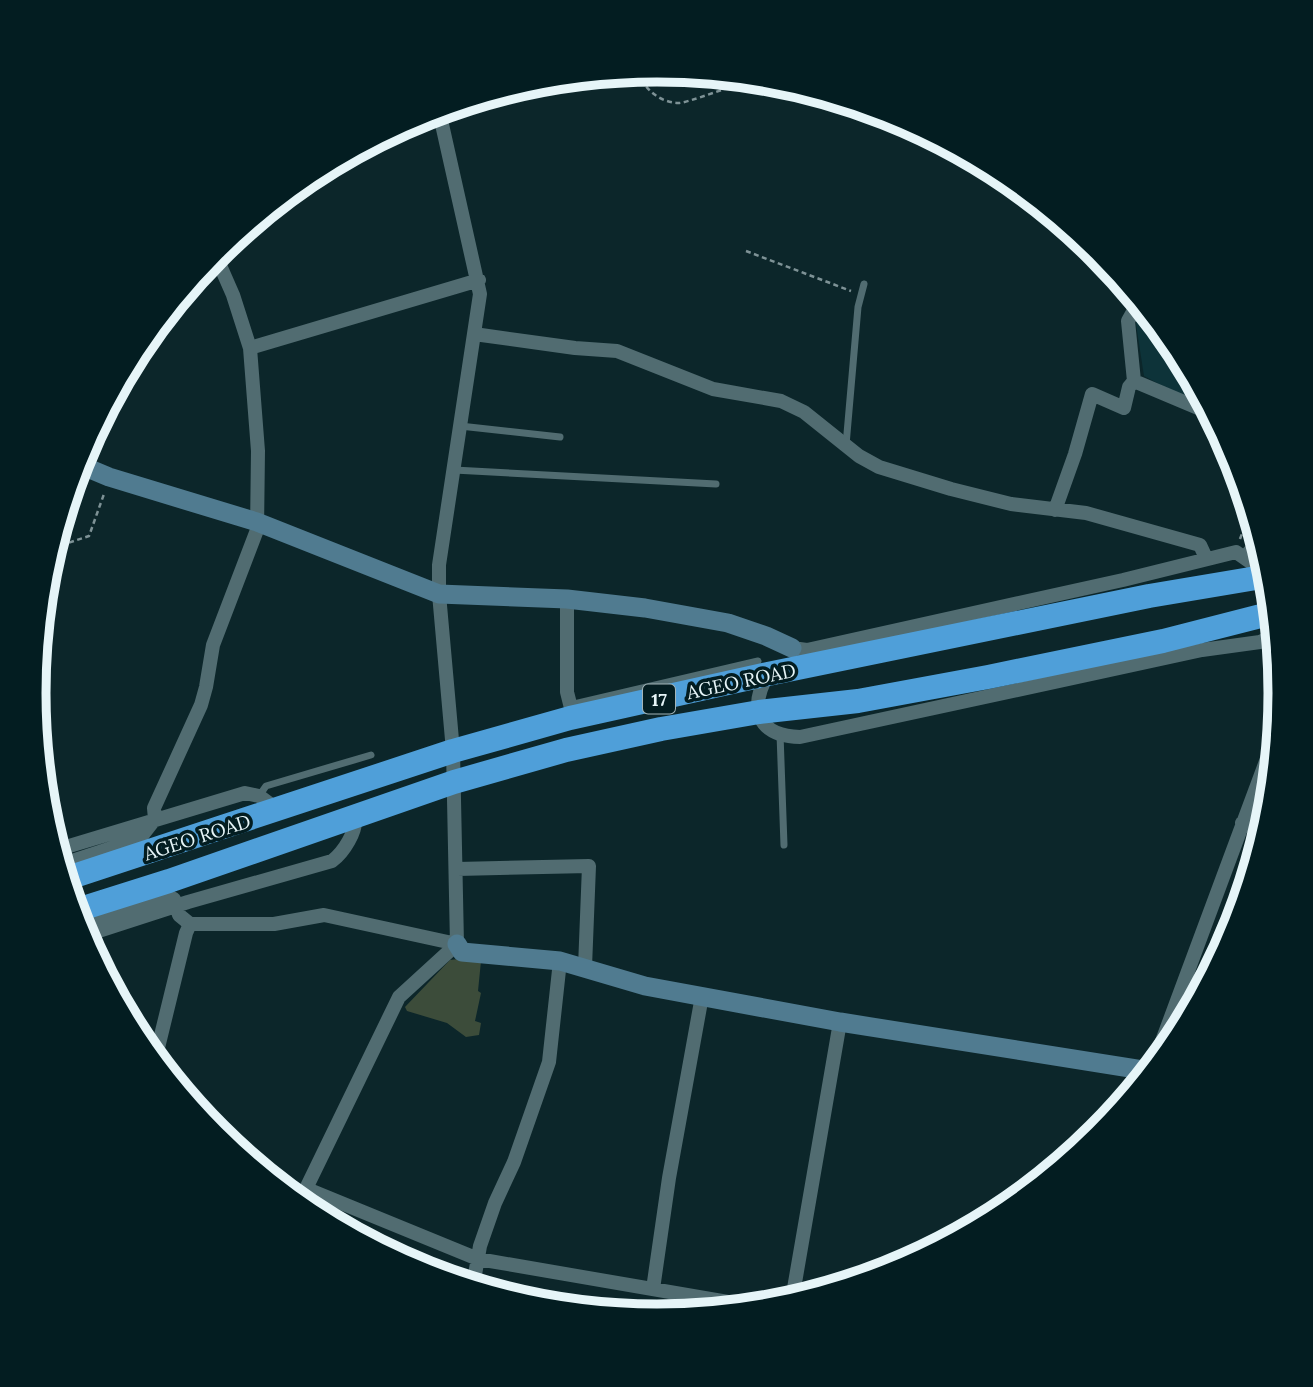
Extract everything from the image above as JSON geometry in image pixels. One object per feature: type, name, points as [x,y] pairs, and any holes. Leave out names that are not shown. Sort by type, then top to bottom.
[{"type":"highway","name":"AGEO ROAD","points":[[74,876],[269,803],[453,751],[571,713],[763,667],[1257,578]]},
{"type":"highway","name":"AGEO ROAD","points":[[85,908],[454,782],[566,750],[661,729],[757,713],[858,701],[1014,672],[1163,641],[1262,616]]},
{"type":"street","points":[[442,122],[481,294],[439,565],[439,594],[453,751],[457,944],[462,952],[560,961],[645,986],[840,1022],[1139,1067]]},
{"type":"street","points":[[69,862],[141,837],[155,819],[154,808],[201,705],[213,645],[257,530],[258,451],[250,348],[233,295],[220,265]]},
{"type":"street","points":[[250,348],[479,279]]},
{"type":"street","points":[[1133,312],[1128,321],[1134,382]]},
{"type":"street","points":[[474,334],[617,351],[713,389],[781,401],[804,412],[846,446],[879,467],[1011,504],[1086,513],[1200,545],[1206,558]]},
{"type":"street","points":[[1055,509],[1075,454],[1092,394],[1124,408],[1129,387],[1134,382]]},
{"type":"street","points":[[1134,382],[1196,407]]},
{"type":"street","points":[[89,469],[257,522],[439,594],[567,598],[645,608],[728,623],[792,648],[807,650],[1123,580],[1206,558],[1239,554],[1254,564]]},
{"type":"street","points":[[567,598],[567,691],[571,713]]},
{"type":"street","points":[[763,667],[757,713],[760,722],[780,734],[800,737],[1202,650],[1265,640]]},
{"type":"street","points":[[1162,1037],[1262,770]]},
{"type":"street","points":[[65,847],[245,793],[269,803]]},
{"type":"street","points":[[94,932],[332,861],[342,851],[355,827],[355,817]]},
{"type":"street","points":[[1242,823],[1253,827]]},
{"type":"street","points":[[457,869],[590,866],[585,967]]},
{"type":"street","points":[[89,919],[167,895],[174,899],[178,915],[190,924],[274,924],[324,915],[457,944]]},
{"type":"street","points":[[158,1047],[190,924]]},
{"type":"street","points":[[305,1193],[399,997],[457,944]]},
{"type":"street","points":[[475,1277],[480,1245],[514,1162],[549,1062],[560,961]]},
{"type":"street","points":[[653,1289],[669,1178],[702,996]]},
{"type":"street","points":[[794,1289],[840,1022]]},
{"type":"street","points":[[307,1189],[478,1259],[720,1301]]},
{"type":"lane","points":[[846,446],[858,307],[864,284]]},
{"type":"lane","points":[[460,426],[560,438]]},
{"type":"lane","points":[[454,470],[716,485]]},
{"type":"lane","points":[[1239,554],[1250,547]]},
{"type":"lane","points":[[780,734],[784,845]]},
{"type":"lane","points":[[269,803],[267,786],[371,755]]},
{"type":"path","points":[[642,83],[663,100],[681,104],[730,87]]},
{"type":"path","points":[[746,251],[861,295]]},
{"type":"path","points":[[64,544],[89,536],[109,477]]},
{"type":"path","points":[[1239,554],[1245,530]]},
{"type":"shaded area","points":[[1137,317],[1165,354],[1191,398],[1144,376]]},
{"type":"green space","points":[[450,960],[481,961],[478,991],[481,993],[475,1021],[481,1023],[479,1035],[466,1037],[447,1023],[407,1011],[405,1007]]}]
